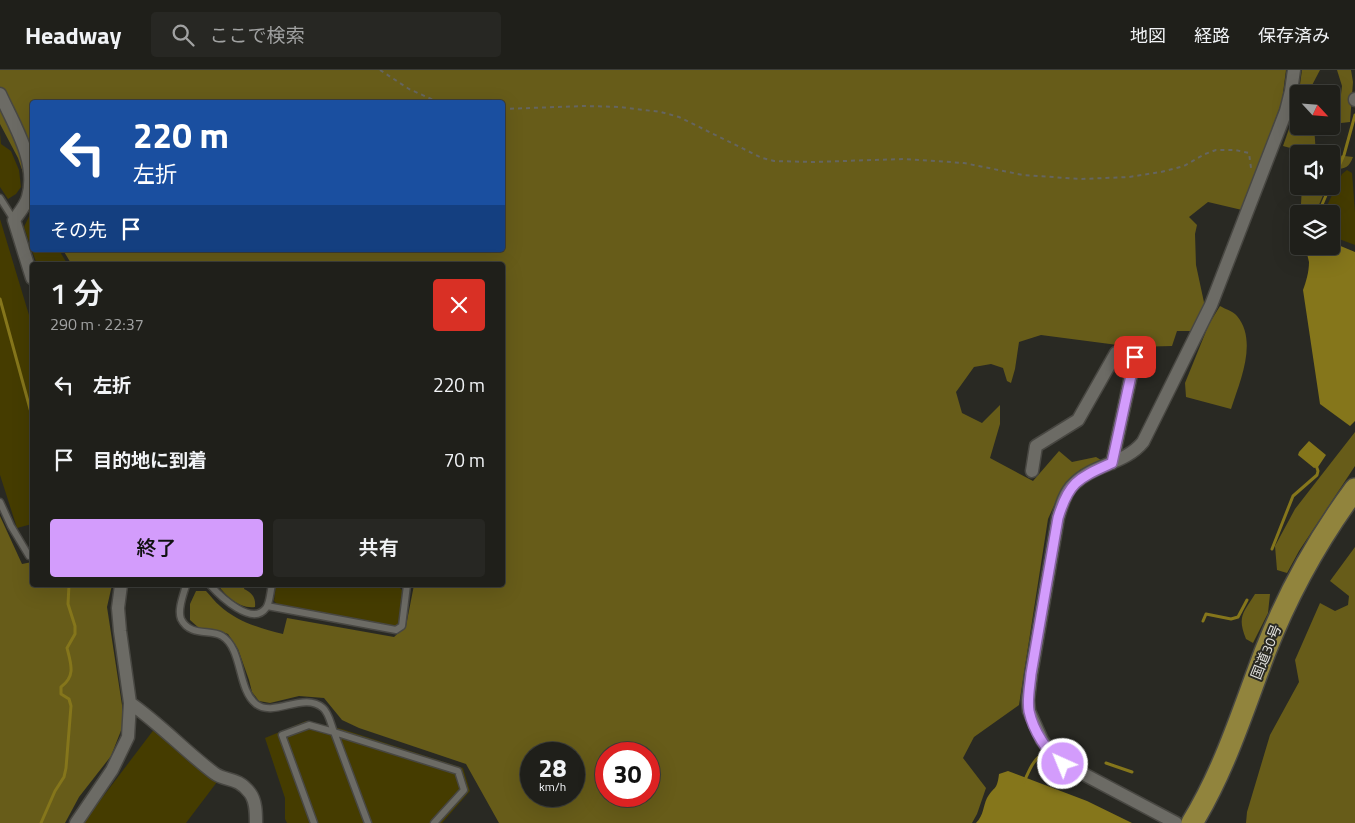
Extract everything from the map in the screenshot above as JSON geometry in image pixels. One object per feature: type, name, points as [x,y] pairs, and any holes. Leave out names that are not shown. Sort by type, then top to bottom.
[{"type":"highway","name":"国道30号","points":[[1192,823],[1205,801],[1230,748],[1266,651],[1295,584],[1326,529],[1355,489]]},
{"type":"highway","name":"国道30号","points":[[1207,823],[1228,783],[1293,616],[1336,534],[1355,509]]},
{"type":"street","points":[[1176,823],[1063,764],[1050,751],[1042,740],[1032,717],[1028,700],[1031,674],[1058,518],[1062,506],[1073,484],[1083,476],[1129,456],[1143,442],[1211,305],[1286,111],[1294,70]]},
{"type":"street","points":[[0,94],[28,157],[30,172]]},
{"type":"street","points":[[30,185],[28,198],[14,220],[30,272]]},
{"type":"street","points":[[1032,471],[1036,446],[1078,420],[1116,353],[1135,357],[1112,463]]},
{"type":"street","points":[[76,823],[112,770],[128,737],[130,703],[118,608],[121,587]]},
{"type":"street","points":[[130,703],[216,774],[242,784],[252,795],[256,811],[256,823]]},
{"type":"lane","points":[[0,198],[14,220]]},
{"type":"lane","points":[[0,502],[11,526],[30,556]]},
{"type":"lane","points":[[185,587],[180,608],[181,619],[198,632],[221,635],[230,643],[247,693],[256,705],[268,709],[304,702],[314,703],[323,708],[368,823]]},
{"type":"lane","points":[[212,587],[226,602],[249,614],[256,614],[268,606],[272,587]]},
{"type":"lane","points":[[268,606],[396,630],[402,626],[407,587]]},
{"type":"lane","points":[[314,823],[282,735],[309,725],[458,770],[464,790],[434,823]]},
{"type":"path","points":[[380,70],[409,89],[434,100]]},
{"type":"path","points":[[505,109],[584,106],[620,107],[661,112],[679,117],[762,158],[774,161],[904,160],[964,163],[1023,174],[1081,179],[1129,177],[1160,172],[1184,166],[1204,154],[1216,150],[1236,150],[1249,153],[1252,169]]},
{"type":"shaded area","points":[[0,70],[1286,70],[1282,101],[1242,210],[1208,202],[1189,217],[1197,225],[1195,234],[1196,265],[1205,307],[1192,331],[1177,331],[1172,346],[1133,347],[1041,335],[1019,342],[1011,383],[1007,381],[1003,368],[991,364],[974,367],[956,392],[962,413],[982,423],[1000,405],[1000,424],[990,458],[1033,481],[1059,451],[1072,462],[1096,457],[1101,460],[1080,470],[1061,490],[1048,519],[1019,705],[974,737],[963,758],[986,788],[972,823],[499,823],[466,764],[359,728],[342,720],[324,698],[299,696],[270,703],[259,701],[252,692],[238,649],[228,634],[217,630],[200,629],[190,620],[190,604],[196,591],[206,591],[216,603],[241,620],[283,634],[287,618],[394,637],[406,626],[414,587],[505,587],[505,262],[70,262],[64,252],[505,252],[505,100],[30,100],[30,193],[18,158],[0,124]]},
{"type":"shaded area","points":[[1302,70],[1320,70],[1312,85],[1300,85]]},
{"type":"shaded area","points":[[1337,70],[1351,70],[1353,82],[1350,122],[1341,123],[1340,103],[1342,86]]},
{"type":"shaded area","points":[[1290,126],[1290,135],[1315,135],[1315,145],[1290,145],[1290,148],[1283,146]]},
{"type":"shaded area","points":[[0,133],[1,144],[11,151],[19,170],[21,187],[16,194],[8,199],[0,187]]},
{"type":"shaded area","points":[[1340,155],[1353,157],[1350,163],[1344,168],[1340,168]]},
{"type":"shaded area","points":[[1347,170],[1352,173],[1355,245],[1340,239],[1340,205],[1327,205],[1332,195],[1340,195],[1340,178]]},
{"type":"shaded area","points":[[1302,195],[1323,195],[1319,205],[1301,204]]},
{"type":"shaded area","points":[[30,214],[30,245],[24,227]]},
{"type":"shaded area","points":[[0,219],[30,318],[30,525],[17,528],[0,475]]},
{"type":"shaded area","points":[[1340,246],[1355,252],[1355,421],[1350,426],[1320,404],[1303,290],[1309,262],[1308,255],[1340,255]]},
{"type":"shaded area","points":[[33,252],[60,252],[66,262],[36,262]]},
{"type":"shaded area","points":[[1220,306],[1237,316],[1243,326],[1246,337],[1245,361],[1231,409],[1186,397],[1185,383],[1209,324]]},
{"type":"shaded area","points":[[1355,432],[1355,466],[1299,551],[1287,573],[1277,570],[1275,546],[1295,509]]},
{"type":"shaded area","points":[[1309,441],[1326,455],[1318,467],[1314,468],[1298,455]]},
{"type":"shaded area","points":[[0,516],[22,564],[30,562],[30,587],[112,587],[107,607],[122,705],[122,728],[111,756],[79,797],[65,823],[0,823]]},
{"type":"shaded area","points":[[1355,547],[1355,823],[1246,823],[1247,812],[1270,735],[1299,682],[1295,660],[1320,603],[1335,611],[1348,605],[1349,596],[1330,581]]},
{"type":"shaded area","points":[[220,587],[244,587],[244,589],[254,598],[255,607],[239,604],[225,594]]},
{"type":"shaded area","points":[[276,587],[399,587],[403,591],[399,624],[394,626],[278,605],[274,601]]},
{"type":"shaded area","points":[[1255,594],[1270,594],[1268,613],[1253,643],[1246,639],[1242,620]]},
{"type":"shaded area","points":[[306,721],[342,729],[463,768],[470,791],[442,823],[287,823],[285,819],[285,798],[265,738]]},
{"type":"shaded area","points":[[155,728],[217,782],[186,823],[83,823]]},
{"type":"shaded area","points":[[1008,771],[1087,801],[1132,823],[976,823],[982,814],[987,798],[996,786],[999,774]]},
{"type":"waterway","points":[[1340,164],[1355,115]]},
{"type":"waterway","points":[[1322,205],[1326,195]]},
{"type":"waterway","points":[[0,299],[30,409]]},
{"type":"waterway","points":[[1272,549],[1293,496],[1317,475],[1316,465]]},
{"type":"waterway","points":[[41,823],[55,791],[64,777],[66,768],[71,706],[69,699],[61,694],[61,687],[66,683],[71,674],[71,664],[67,648],[75,634],[75,626],[68,604],[69,587]]},
{"type":"waterway","points":[[1203,621],[1206,614],[1231,619],[1238,617],[1247,600]]},
{"type":"waterway","points":[[1053,750],[1060,747]]},
{"type":"waterway","points":[[1024,782],[1030,768],[1038,757],[1047,752]]},
{"type":"waterway","points":[[1106,763],[1132,772]]},
{"type":"route","points":[[1063,764],[1057,760],[1042,740],[1029,711],[1028,700],[1058,518],[1073,484],[1083,476],[1112,463],[1135,357]]}]
